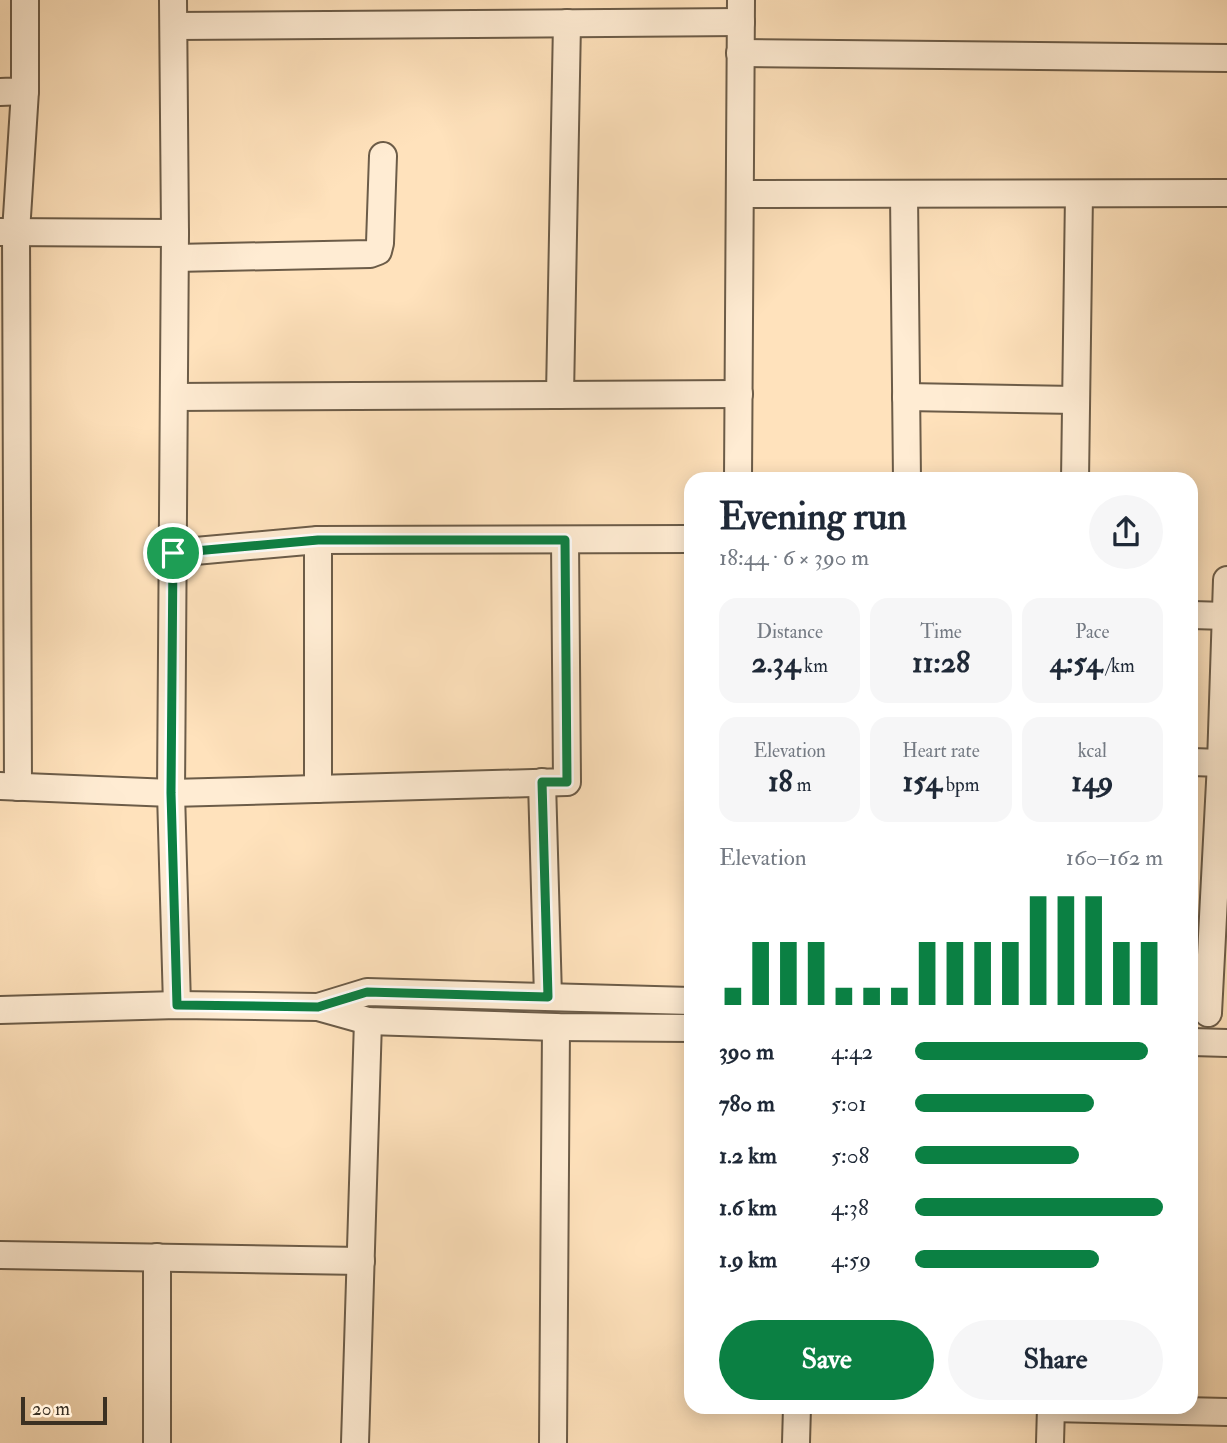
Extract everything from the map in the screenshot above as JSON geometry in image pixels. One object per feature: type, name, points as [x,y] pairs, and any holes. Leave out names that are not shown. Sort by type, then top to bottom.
[{"type":"street","points":[[25,0],[12,92],[8,232],[9,787],[171,793],[567,782],[565,540]]},
{"type":"street","points":[[177,1005],[171,793],[174,13],[567,23],[741,11],[738,472]]},
{"type":"street","points":[[560,395],[567,23]]},
{"type":"street","points":[[740,53],[1227,58]]},
{"type":"street","points":[[8,232],[175,246],[370,254],[378,251],[380,243],[383,156]]},
{"type":"street","points":[[740,194],[1227,193]]},
{"type":"street","points":[[904,194],[907,472]]},
{"type":"street","points":[[1075,472],[1079,194]]},
{"type":"street","points":[[174,397],[739,394]]},
{"type":"street","points":[[906,397],[1076,400]]},
{"type":"street","points":[[173,553],[318,540],[684,539]]},
{"type":"street","points":[[318,540],[318,789]]},
{"type":"street","points":[[1209,1013],[1222,780],[1227,580]]},
{"type":"street","points":[[1198,615],[1226,616]]},
{"type":"street","points":[[1198,766],[1222,780]]},
{"type":"street","points":[[542,782],[548,997]]},
{"type":"street","points":[[318,1007],[367,992],[684,1001]]},
{"type":"street","points":[[0,1010],[177,1005],[318,1007],[368,1021],[684,1028]]},
{"type":"street","points":[[355,1443],[368,1021]]},
{"type":"street","points":[[553,1443],[556,1027]]},
{"type":"street","points":[[1198,1042],[1227,1043]]},
{"type":"street","points":[[0,1255],[361,1261]]},
{"type":"street","points":[[156,1257],[158,1443]]},
{"type":"street","points":[[1198,1411],[1227,1412]]},
{"type":"street","points":[[796,1443],[797,1414]]},
{"type":"street","points":[[1050,1443],[1051,1414]]},
{"type":"route","points":[[318,540],[565,540],[567,782],[542,782],[548,997],[367,992],[318,1007],[177,1005],[171,793],[173,553],[318,540]]}]
